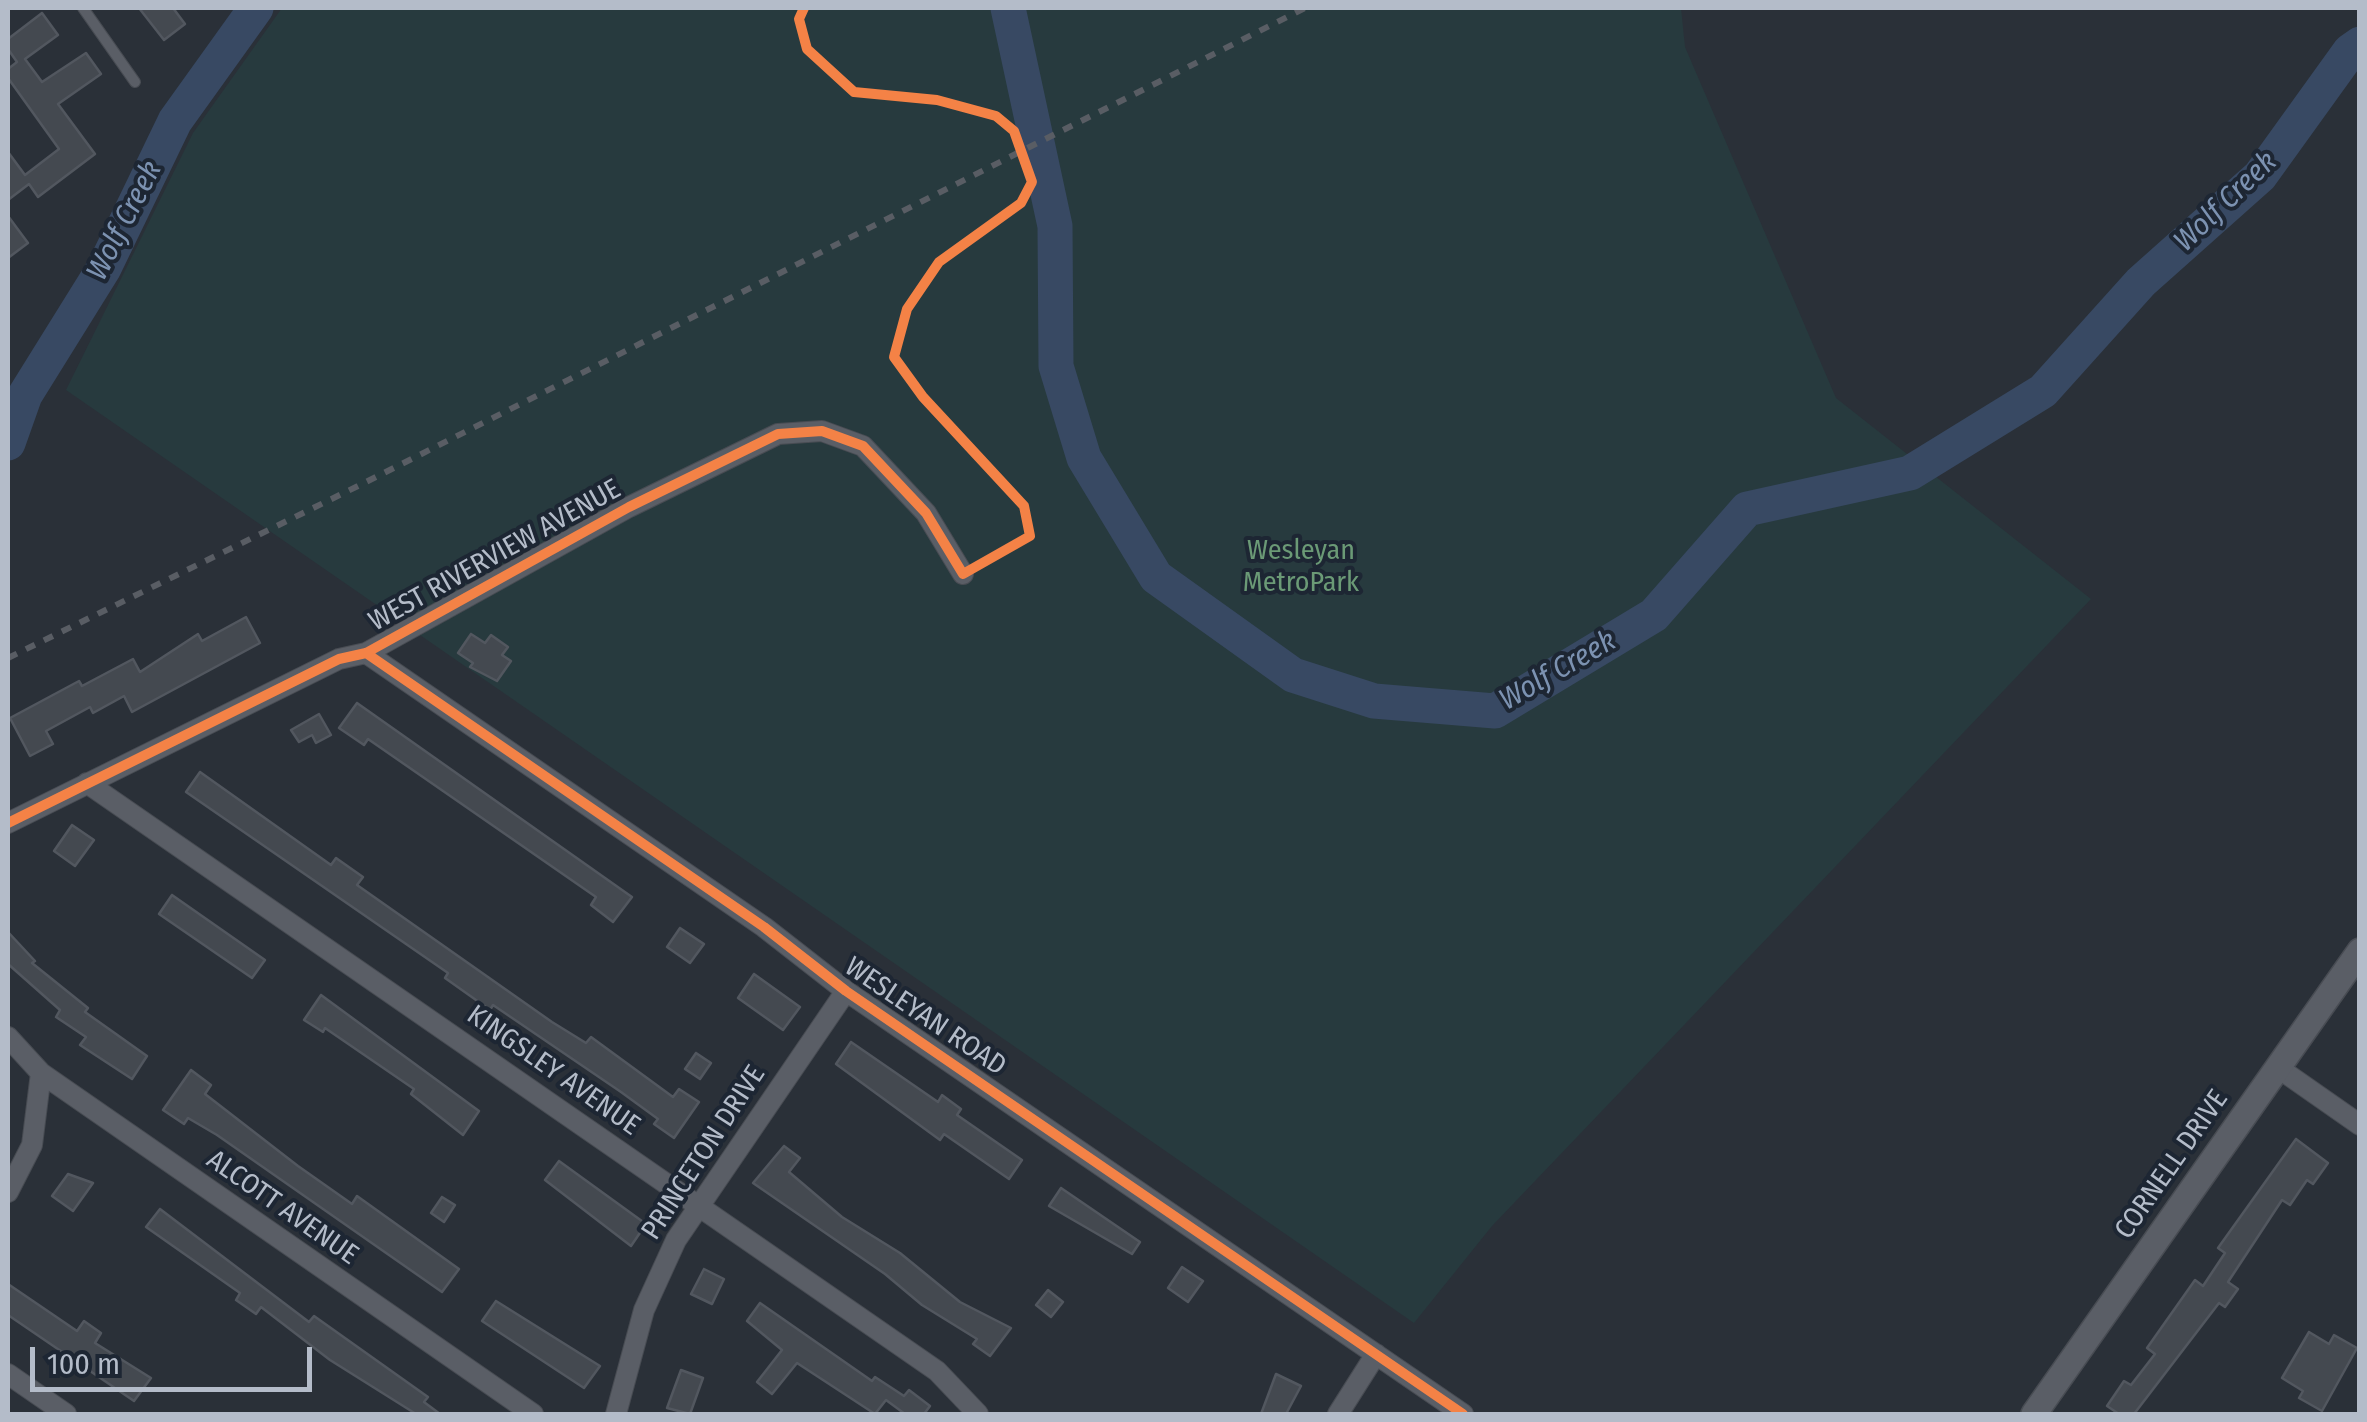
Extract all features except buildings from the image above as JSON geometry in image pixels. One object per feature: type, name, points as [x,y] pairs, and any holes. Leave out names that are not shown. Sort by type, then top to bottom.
[{"type":"street","name":"WEST RIVERVIEW AVENUE","points":[[8,822],[339,659],[366,654],[629,507],[778,434],[822,431],[863,446],[926,513],[964,574]]},
{"type":"street","name":"WESLEYAN ROAD","points":[[366,654],[764,926],[846,991],[1463,1414]]},
{"type":"street","name":"KINGSLEY AVENUE","points":[[87,783],[937,1371],[978,1414]]},
{"type":"street","name":"CORNELL DRIVE","points":[[2034,1414],[2360,951]]},
{"type":"street","name":"PRINCETON DRIVE","points":[[616,1414],[644,1310],[698,1205],[846,991]]},
{"type":"street","name":"ALCOTT AVENUE","points":[[8,1037],[41,1074],[533,1414]]},
{"type":"street","points":[[2277,1067],[2360,1125]]},
{"type":"street","points":[[8,1192],[32,1144],[41,1074]]},
{"type":"street","points":[[1338,1414],[1376,1354]]},
{"type":"street","points":[[8,1374],[66,1414]]},
{"type":"lane","points":[[83,8],[135,82]]},
{"type":"green space","name":"Wesleyan MetroPark","points":[[282,8],[1681,8],[1685,47],[1836,398],[2091,599],[1492,1226],[1414,1323],[66,390],[193,133]]},
{"type":"waterway","name":"Wolf Creek","points":[[8,443],[25,395],[104,268],[175,121],[256,8]]},
{"type":"waterway","name":"Wolf Creek","points":[[1008,8],[1055,226],[1056,366],[1084,458],[1156,577],[1293,675],[1374,701],[1495,711],[1654,615],[1747,509],[1910,473],[2043,391],[2141,282],[2260,176],[2350,51],[2360,44]]},
{"type":"railway","points":[[8,658],[358,486],[1305,8]]},
{"type":"cycle path","points":[[8,823],[339,659],[366,653],[629,507],[778,434],[822,431],[863,446],[926,513],[963,574],[1030,536],[1024,506],[923,397],[894,357],[907,309],[939,262],[1021,203],[1032,182],[1014,131],[996,116],[937,100],[854,92],[807,49],[799,19],[804,8]]},
{"type":"cycle path","points":[[366,653],[764,927],[846,991],[1463,1414]]}]
